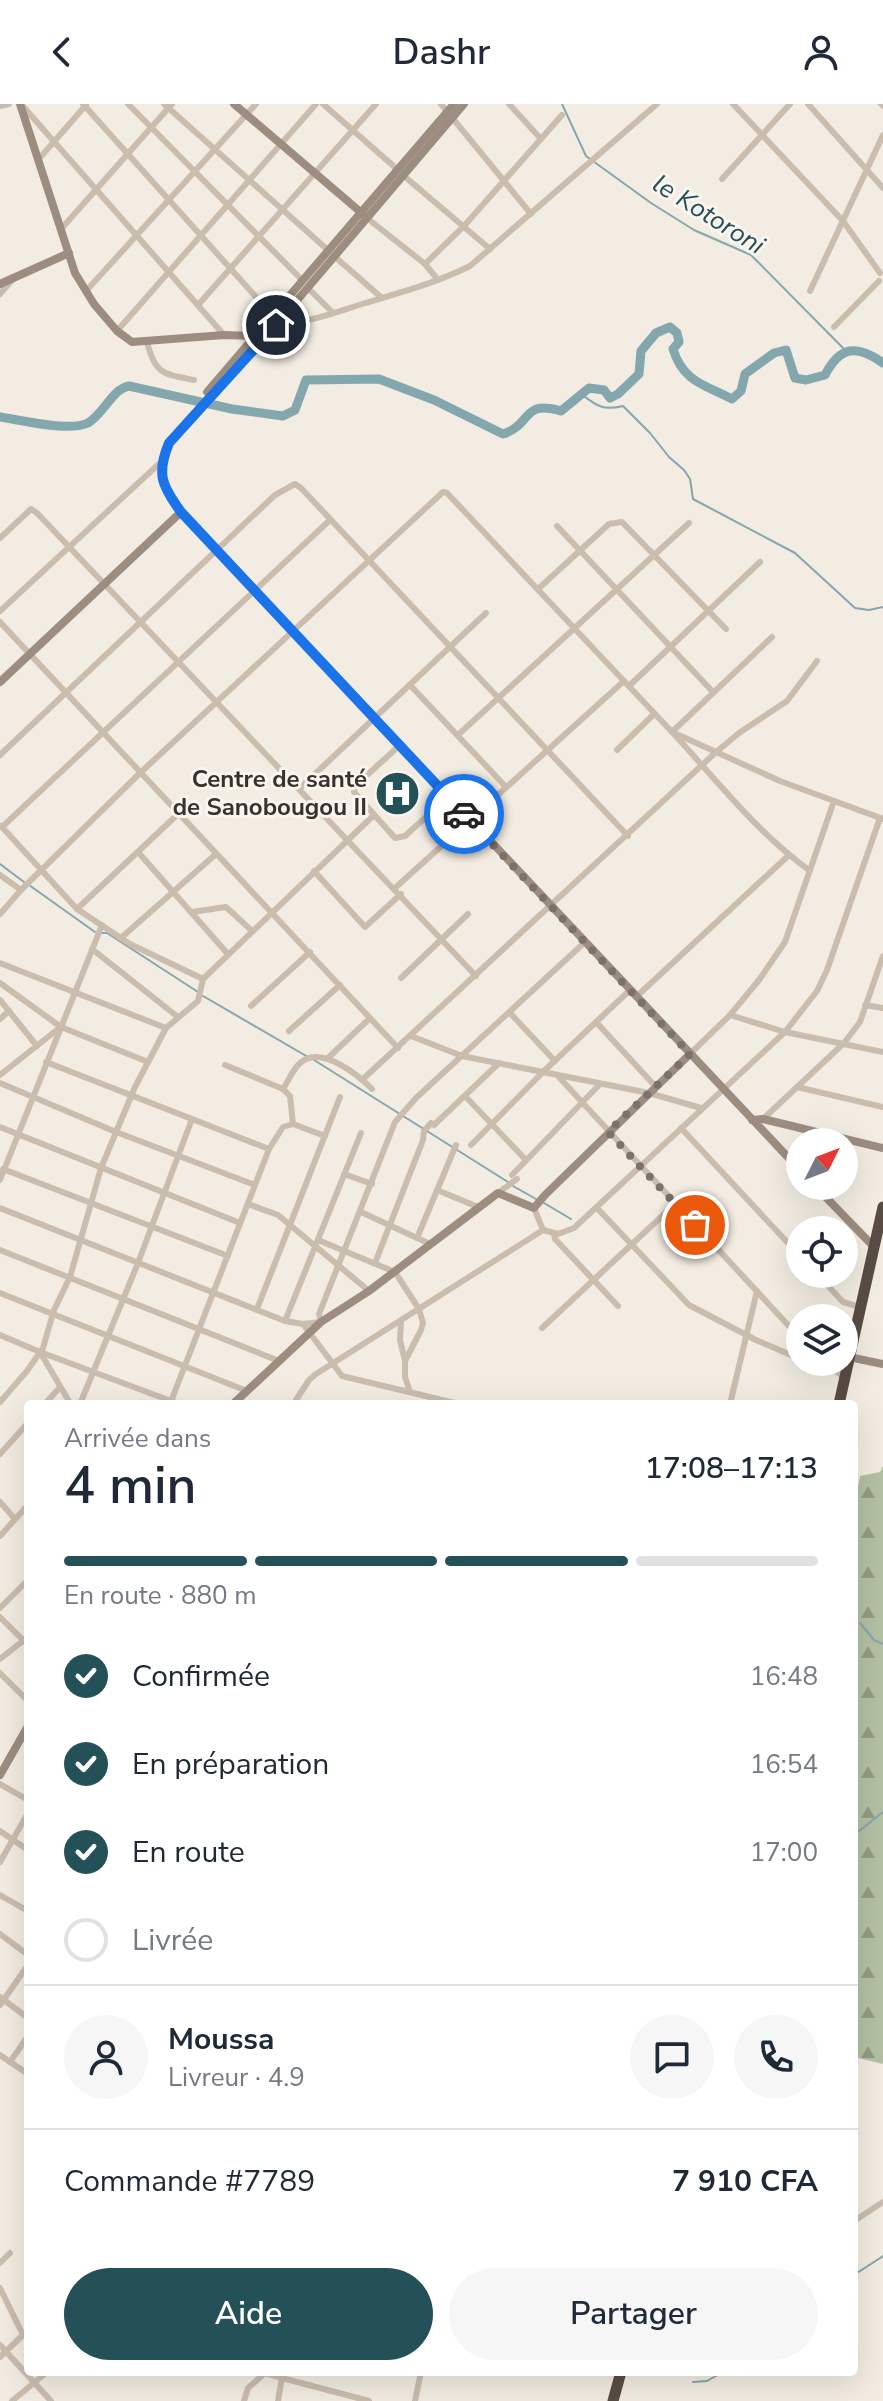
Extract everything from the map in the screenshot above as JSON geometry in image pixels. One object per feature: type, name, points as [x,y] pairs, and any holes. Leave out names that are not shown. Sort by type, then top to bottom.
[{"type":"highway","points":[[858,1316],[883,1207]]},
{"type":"highway","points":[[840,1400],[845,1377]]},
{"type":"highway","points":[[613,2401],[620,2376]]},
{"type":"street","points":[[0,106],[9,104]]},
{"type":"street","points":[[21,104],[224,335]]},
{"type":"street","points":[[21,104],[75,273],[117,331],[132,342],[224,335],[260,337]]},
{"type":"street","points":[[128,104],[333,313]]},
{"type":"street","points":[[234,104],[425,264],[438,280]]},
{"type":"street","points":[[86,291],[256,104]]},
{"type":"street","points":[[117,331],[316,104]]},
{"type":"street","points":[[323,104],[490,249]]},
{"type":"street","points":[[198,305],[376,104]]},
{"type":"street","points":[[454,104],[401,173],[169,443],[162,461],[161,476],[181,512],[786,1155]]},
{"type":"street","points":[[447,111],[464,104]]},
{"type":"street","points":[[509,104],[541,139]]},
{"type":"street","points":[[38,160],[85,105],[274,320],[299,323],[438,280],[470,266],[657,104]]},
{"type":"street","points":[[733,104],[843,221],[881,277],[834,327]]},
{"type":"street","points":[[722,179],[790,104]]},
{"type":"street","points":[[808,104],[883,188]]},
{"type":"street","points":[[62,228],[168,105],[382,298]]},
{"type":"street","points":[[447,111],[531,214]]},
{"type":"street","points":[[425,264],[464,226],[562,115]]},
{"type":"street","points":[[810,291],[883,135]]},
{"type":"street","points":[[0,284],[69,253]]},
{"type":"street","points":[[0,277],[15,276]]},
{"type":"street","points":[[0,294],[15,276]]},
{"type":"street","points":[[147,342],[152,363],[164,374],[194,380]]},
{"type":"street","points":[[0,611],[162,461]]},
{"type":"street","points":[[0,755],[275,495],[295,484],[628,836]]},
{"type":"street","points":[[0,914],[140,773],[443,492],[576,628],[789,855],[809,870]]},
{"type":"street","points":[[0,538],[31,509],[69,544],[476,976]]},
{"type":"street","points":[[0,682],[181,512]]},
{"type":"street","points":[[203,979],[130,944],[122,937],[100,930],[1,826],[330,520]]},
{"type":"street","points":[[538,589],[609,524],[622,522],[726,629]]},
{"type":"street","points":[[458,735],[689,523]]},
{"type":"street","points":[[557,526],[713,692]]},
{"type":"street","points":[[314,871],[365,927],[398,891],[547,749],[669,647],[760,562]]},
{"type":"street","points":[[299,789],[486,613]]},
{"type":"street","points":[[0,622],[398,1048]]},
{"type":"street","points":[[672,732],[772,637]]},
{"type":"street","points":[[363,1079],[715,753],[787,701],[817,661]]},
{"type":"street","points":[[410,685],[506,787]]},
{"type":"street","points":[[617,750],[654,714]]},
{"type":"street","points":[[498,1193],[534,1208],[543,1230],[554,1234],[574,1228],[785,1032],[817,991],[827,970],[882,818],[715,753],[672,732]]},
{"type":"street","points":[[399,746],[355,786],[354,792],[395,838],[401,838],[448,797]]},
{"type":"street","points":[[534,1208],[730,1015],[759,980],[785,942],[834,801]]},
{"type":"street","points":[[77,909],[178,814]]},
{"type":"street","points":[[1,1397],[27,1371],[40,1352],[70,1277],[101,1168],[132,1095],[166,1028],[198,1001],[203,979],[227,953],[374,815]]},
{"type":"street","points":[[138,852],[227,953]]},
{"type":"street","points":[[122,937],[216,854]]},
{"type":"street","points":[[471,1145],[596,1022],[789,855]]},
{"type":"street","points":[[0,875],[25,886]]},
{"type":"street","points":[[192,912],[226,907],[251,930]]},
{"type":"street","points":[[401,978],[468,914]]},
{"type":"street","points":[[0,1180],[100,930]]},
{"type":"street","points":[[321,1322],[319,1314],[395,1122],[416,1098],[585,942]]},
{"type":"street","points":[[92,949],[178,1017]]},
{"type":"street","points":[[251,1006],[310,952]]},
{"type":"street","points":[[763,1119],[844,1043],[860,1022],[883,956]]},
{"type":"street","points":[[0,963],[166,1028]]},
{"type":"street","points":[[0,983],[61,1027],[148,1062]]},
{"type":"street","points":[[289,1031],[340,985]]},
{"type":"street","points":[[0,1000],[37,1046]]},
{"type":"street","points":[[865,1005],[883,1008]]},
{"type":"street","points":[[0,1019],[9,1011]]},
{"type":"street","points":[[510,1013],[555,1061]]},
{"type":"street","points":[[730,1015],[785,1032],[883,1052]]},
{"type":"street","points":[[328,1058],[370,1018]]},
{"type":"street","points":[[596,1022],[653,1090]]},
{"type":"street","points":[[0,1075],[61,1027]]},
{"type":"street","points":[[411,1036],[462,1056],[600,1084],[653,1090],[701,1108]]},
{"type":"street","points":[[283,1089],[303,1060],[328,1058],[363,1079],[372,1089]]},
{"type":"street","points":[[46,1062],[269,1149]]},
{"type":"street","points":[[375,1263],[424,1131],[499,1063]]},
{"type":"street","points":[[225,1065],[283,1089],[290,1096],[293,1124]]},
{"type":"street","points":[[557,1075],[786,1323]]},
{"type":"street","points":[[0,1083],[31,1098],[255,1185]]},
{"type":"street","points":[[237,1400],[321,1322],[369,1291],[498,1193],[514,1177],[525,1159],[600,1084]]},
{"type":"street","points":[[797,1087],[883,1107]]},
{"type":"street","points":[[465,1096],[525,1159]]},
{"type":"street","points":[[257,1309],[340,1097]]},
{"type":"street","points":[[82,1400],[192,1119]]},
{"type":"street","points":[[752,1120],[763,1119],[883,1148]]},
{"type":"street","points":[[175,1400],[185,1366],[269,1149],[283,1127],[293,1124],[325,1136]]},
{"type":"street","points":[[0,1127],[240,1223]]},
{"type":"street","points":[[681,1128],[786,1241]]},
{"type":"street","points":[[285,1321],[361,1133]]},
{"type":"street","points":[[417,1238],[456,1145]]},
{"type":"street","points":[[2,1169],[228,1256]]},
{"type":"street","points":[[344,1174],[372,1184]]},
{"type":"street","points":[[437,1190],[478,1207]]},
{"type":"street","points":[[829,1200],[874,1247]]},
{"type":"street","points":[[248,1204],[278,1215],[316,1243],[369,1291]]},
{"type":"street","points":[[542,1328],[675,1204]]},
{"type":"street","points":[[0,1208],[285,1321],[303,1324],[321,1322]]},
{"type":"street","points":[[597,1208],[689,1305],[786,1353]]},
{"type":"street","points":[[361,1212],[430,1244]]},
{"type":"street","points":[[296,1400],[309,1380],[332,1364],[543,1230]]},
{"type":"street","points":[[554,1234],[555,1239],[618,1306]]},
{"type":"street","points":[[316,1243],[345,1251],[395,1272],[419,1309],[423,1323],[405,1361]]},
{"type":"street","points":[[0,1250],[279,1361]]},
{"type":"street","points":[[830,1288],[843,1302],[860,1307]]},
{"type":"street","points":[[731,1400],[757,1291]]},
{"type":"street","points":[[0,1293],[247,1391]]},
{"type":"street","points":[[401,1320],[400,1340],[410,1392]]},
{"type":"street","points":[[303,1324],[342,1376],[443,1400]]},
{"type":"street","points":[[0,1335],[166,1400]]},
{"type":"street","points":[[40,1352],[68,1400]]},
{"type":"street","points":[[858,1359],[883,1364]]},
{"type":"street","points":[[49,1400],[60,1387]]},
{"type":"street","points":[[0,1454],[24,1430]]},
{"type":"street","points":[[0,1502],[15,1519]]},
{"type":"street","points":[[0,1536],[24,1509]]},
{"type":"street","points":[[0,1608],[24,1584]]},
{"type":"street","points":[[0,1617],[24,1638]]},
{"type":"street","points":[[0,1659],[24,1643]]},
{"type":"street","points":[[0,1673],[24,1697]]},
{"type":"street","points":[[0,1775],[24,1733]]},
{"type":"street","points":[[0,1784],[24,1798]]},
{"type":"street","points":[[0,1862],[24,1820]]},
{"type":"street","points":[[0,1831],[24,1847]]},
{"type":"street","points":[[0,1896],[24,1909]]},
{"type":"street","points":[[0,1934],[24,1952]]},
{"type":"street","points":[[24,1970],[1,2001],[24,2015]]},
{"type":"street","points":[[10,2062],[24,2042]]},
{"type":"street","points":[[0,2055],[24,2071]]},
{"type":"street","points":[[858,2218],[883,2202]]},
{"type":"street","points":[[0,2263],[10,2253]]},
{"type":"street","points":[[0,2288],[23,2335],[3,2354]]},
{"type":"street","points":[[0,2345],[3,2354],[24,2373]]},
{"type":"street","points":[[27,2376],[51,2401]]},
{"type":"street","points":[[12,2401],[41,2376]]},
{"type":"street","points":[[244,2401],[248,2388],[260,2376]]},
{"type":"street","points":[[278,2401],[282,2376]]},
{"type":"street","points":[[285,2376],[347,2399],[369,2401]]},
{"type":"street","points":[[415,2401],[420,2376]]},
{"type":"green space","points":[[883,1466],[883,2064],[858,2058],[858,1487],[860,1476],[880,1472]]},
{"type":"waterway","name":"le Kotoroni","points":[[562,104],[586,156],[694,230],[751,255],[846,351]]},
{"type":"waterway","points":[[0,417],[57,426],[80,425],[94,419],[118,392],[129,386],[232,409],[283,416],[295,410],[306,380],[379,379],[434,400],[503,434],[540,408],[561,411],[589,388],[604,390],[610,398],[618,394],[639,374],[641,351],[656,333],[670,327],[677,333],[679,342],[673,349],[677,360],[689,376],[732,399],[741,391],[745,374],[774,353],[786,350],[795,378],[806,380],[825,375],[837,358],[850,351],[865,353],[883,363]]},
{"type":"waterway","points":[[581,394],[600,406],[623,406],[684,470],[690,479],[693,499],[795,553],[855,608],[869,610],[883,607]]},
{"type":"waterway","points":[[0,864],[24,882]]},
{"type":"waterway","points":[[29,885],[95,932]]},
{"type":"waterway","points":[[102,933],[107,933],[198,992]]},
{"type":"waterway","points":[[203,996],[308,1057]]},
{"type":"waterway","points":[[314,1060],[508,1182]]},
{"type":"waterway","points":[[513,1186],[536,1199]]},
{"type":"waterway","points":[[544,1203],[571,1219]]},
{"type":"waterway","points":[[860,1623],[874,1640],[883,1644]]},
{"type":"waterway","points":[[858,1832],[883,1812]]},
{"type":"waterway","points":[[858,2272],[883,2256]]},
{"type":"waterway","points":[[693,2382],[707,2381],[716,2376]]},
{"type":"way so far","points":[[464,814],[690,1054],[608,1132],[695,1225]]},
{"type":"place","name":"Centre de santé de Sanobougou II","points":[[398,793]]},
{"type":"route","points":[[276,325],[169,443],[162,461],[161,476],[181,512],[464,814]]}]
